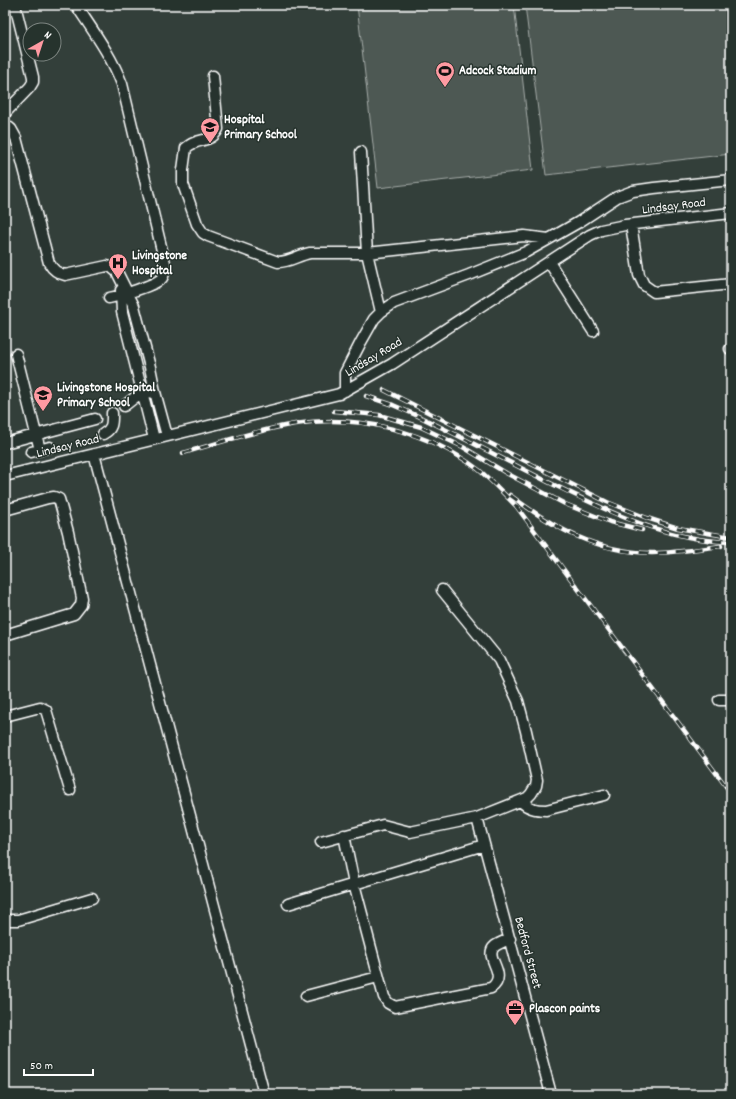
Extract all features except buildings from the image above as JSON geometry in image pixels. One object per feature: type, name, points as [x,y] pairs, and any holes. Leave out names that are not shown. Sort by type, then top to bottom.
[{"type":"street","points":[[5,113],[33,82],[32,69],[15,5]]},
{"type":"street","points":[[76,5],[108,53],[116,67],[122,84],[165,263],[164,274],[160,280],[110,298]]},
{"type":"street","points":[[213,76],[218,129],[215,135],[211,138],[196,141],[186,148],[183,184],[197,224],[203,233],[217,241],[278,262],[286,262],[302,254],[310,252],[367,253],[524,236],[549,239]]},
{"type":"street","points":[[5,124],[11,129],[16,138],[51,267],[59,274],[65,274],[107,266],[114,269],[121,280],[124,294],[122,312],[154,439]]},
{"type":"street","points":[[362,152],[367,253],[380,312]]},
{"type":"street","points":[[345,391],[344,377],[347,369],[374,319],[380,312],[394,303],[469,276],[526,252],[579,222],[617,197],[633,191],[731,180]]},
{"type":"street","name":"Lindsay Road","points":[[5,476],[339,394],[392,364],[590,235],[608,229],[631,225],[731,213]]},
{"type":"street","points":[[631,225],[639,275],[641,282],[648,290],[654,292],[672,291],[731,284]]},
{"type":"street","points":[[549,262],[593,331]]},
{"type":"street","points":[[124,294],[134,306],[154,392],[167,436]]},
{"type":"street","points":[[16,354],[36,435],[36,451],[50,447]]},
{"type":"street","points":[[124,406],[134,397],[154,392]]},
{"type":"street","points":[[104,434],[111,428],[112,413]]},
{"type":"street","points":[[5,443],[95,419]]},
{"type":"street","points":[[94,454],[264,1094]]},
{"type":"street","points":[[5,510],[48,498],[54,497],[59,499],[68,532],[82,598],[81,605],[74,614],[5,636]]},
{"type":"street","points":[[321,842],[383,825],[410,832],[477,818],[520,801],[531,794],[536,786],[526,730],[518,701],[499,660],[442,590]]},
{"type":"street","points":[[719,700],[731,700]]},
{"type":"street","points":[[5,716],[40,708],[46,710],[70,790]]},
{"type":"street","points":[[520,801],[526,806],[536,810],[546,810],[604,795]]},
{"type":"street","name":"Bedford Street","points":[[477,818],[551,1094]]},
{"type":"street","points":[[344,835],[354,884],[378,977],[384,996],[394,1007],[491,988],[496,983],[498,978],[492,950],[496,945],[510,939]]},
{"type":"street","points":[[288,904],[484,845]]},
{"type":"street","points":[[5,920],[18,920],[92,898]]},
{"type":"street","points":[[306,996],[378,977]]},
{"type":"shaded area","name":"Adcock Stadium","points":[[357,5],[514,5],[533,170],[378,188]]},
{"type":"shaded area","points":[[525,5],[731,5],[731,154],[546,175]]},
{"type":"railway","points":[[384,390],[607,502],[647,518],[678,528],[731,537]]},
{"type":"railway","points":[[366,396],[393,405],[418,416],[548,482],[636,522],[682,536],[731,542]]},
{"type":"railway","points":[[334,411],[379,415],[421,427],[463,447],[506,473],[565,504],[610,522],[642,530]]},
{"type":"railway","points":[[183,453],[252,433],[295,424],[343,421],[392,429],[438,445],[459,456],[479,470],[516,506],[731,793]]},
{"type":"railway","points":[[510,495],[559,528],[594,543],[612,548],[631,552],[652,553],[678,552],[721,546]]},
{"type":"place","name":"Adcock Stadium","points":[[445,88]]},
{"type":"place","name":"Hospital Primary School","points":[[210,144]]},
{"type":"place","name":"Livingstone Hospital","points":[[118,280]]},
{"type":"place","name":"Livingstone Hospital Primary School","points":[[43,412]]},
{"type":"place","name":"Plascon paints","points":[[515,1026]]}]
